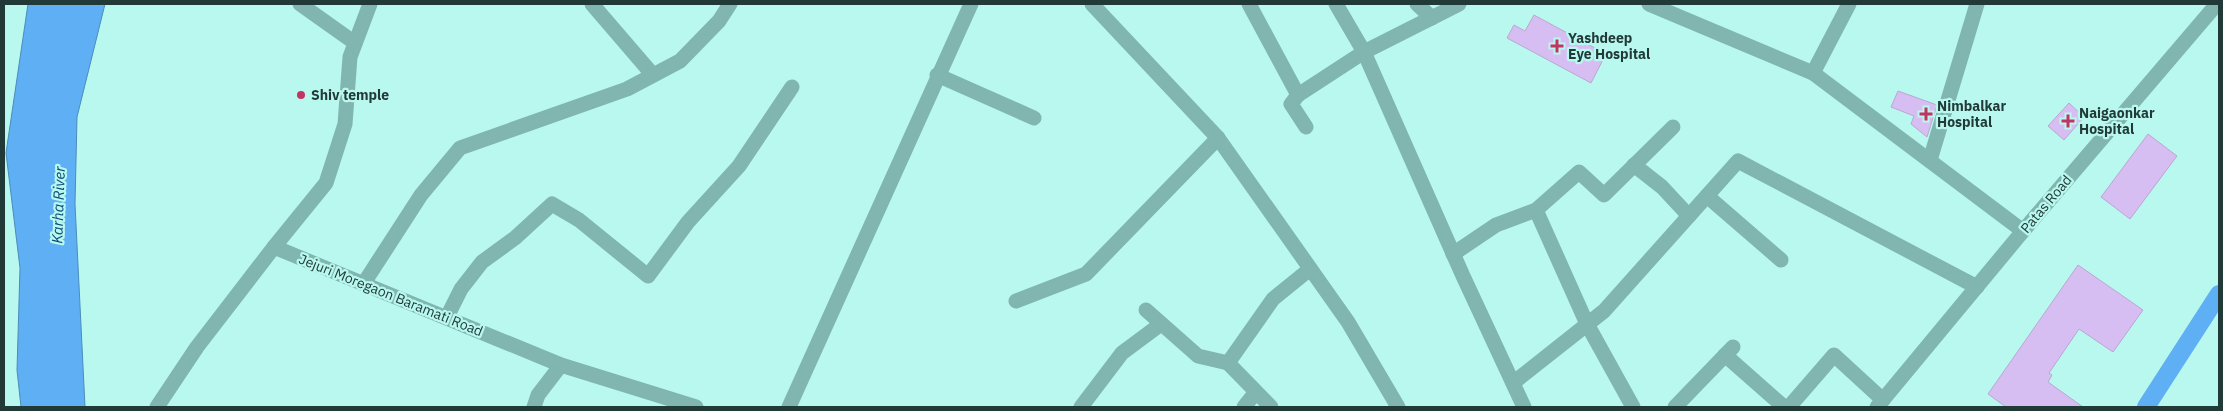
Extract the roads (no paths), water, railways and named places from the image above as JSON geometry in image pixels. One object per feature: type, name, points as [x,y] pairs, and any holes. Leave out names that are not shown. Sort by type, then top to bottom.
[{"type":"street","points":[[300,4],[356,43]]},
{"type":"street","points":[[157,407],[197,347],[326,183],[345,124],[350,57],[370,4]]},
{"type":"street","points":[[592,4],[653,75]]},
{"type":"street","points":[[364,283],[421,195],[460,148],[627,89],[680,61],[719,21],[730,4]]},
{"type":"street","points":[[789,407],[970,4]]},
{"type":"street","points":[[1092,4],[1218,138],[1348,322],[1398,407]]},
{"type":"street","points":[[1249,4],[1298,95]]},
{"type":"street","points":[[1336,4],[1364,52],[1453,254],[1524,407]]},
{"type":"street","points":[[1417,4],[1432,18]]},
{"type":"street","points":[[1306,127],[1291,104],[1298,95],[1364,52],[1459,4]]},
{"type":"street","points":[[1649,4],[1813,73],[2023,231]]},
{"type":"street","points":[[1813,73],[1849,4]]},
{"type":"street","points":[[1930,160],[1977,4]]},
{"type":"street","name":"Patas Road","points":[[1880,404],[2023,231],[2217,4]]},
{"type":"street","points":[[937,75],[1034,118]]},
{"type":"street","points":[[446,317],[461,289],[482,262],[515,238],[552,204],[580,220],[648,276],[688,222],[739,166],[792,87]]},
{"type":"street","points":[[1453,254],[1496,225],[1536,210],[1579,172],[1604,195],[1673,127]]},
{"type":"street","points":[[1016,301],[1086,274],[1218,138]]},
{"type":"street","points":[[1513,383],[1604,311],[1738,161],[1977,287]]},
{"type":"street","points":[[1634,165],[1662,187],[1689,216]]},
{"type":"street","points":[[1707,196],[1781,260]]},
{"type":"street","points":[[1536,210],[1587,324],[1633,407]]},
{"type":"street","name":"Jejuri Moregaon Baramati Road","points":[[274,247],[561,365],[696,407]]},
{"type":"street","points":[[1228,363],[1272,299],[1310,269]]},
{"type":"street","points":[[1146,310],[1198,356],[1228,363],[1271,407]]},
{"type":"street","points":[[1081,407],[1122,353],[1161,324]]},
{"type":"street","points":[[1675,407],[1729,351],[1784,407]]},
{"type":"street","points":[[1789,407],[1834,356],[1880,404]]},
{"type":"street","points":[[534,407],[538,395],[561,365]]},
{"type":"street","points":[[1244,407],[1256,392]]},
{"type":"water","name":"Karha River","points":[[28,4],[105,4],[77,117],[75,204],[85,407],[21,407],[17,370],[20,268],[6,153]]},
{"type":"waterway","points":[[2146,407],[2219,294]]},
{"type":"place","name":"Yashdeep Eye Hospital","points":[[1557,46]]},
{"type":"place","name":"Shiv temple","points":[[301,95]]},
{"type":"place","name":"Nimbalkar Hospital","points":[[1926,114]]},
{"type":"place","name":"Naigaonkar Hospital","points":[[2068,121]]}]
